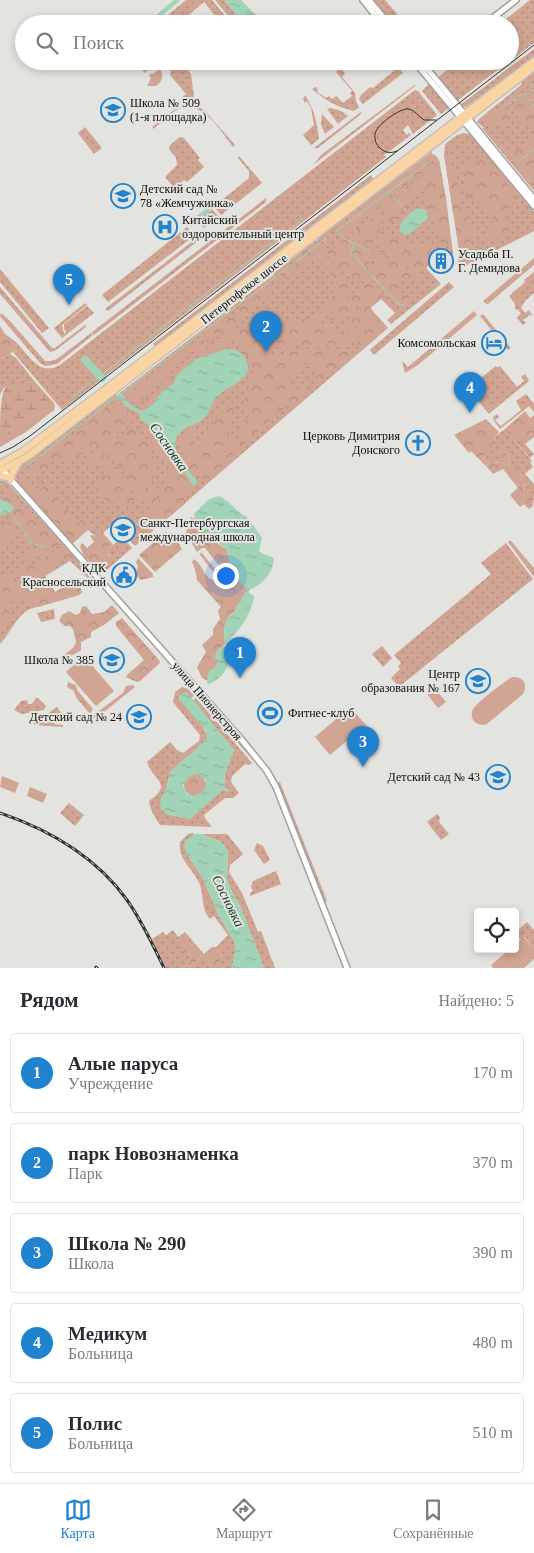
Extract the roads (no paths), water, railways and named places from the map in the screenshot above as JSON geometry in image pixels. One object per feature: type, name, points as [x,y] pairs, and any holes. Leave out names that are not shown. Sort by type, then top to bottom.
[{"type":"main road","name":"Петергофское шоссе","points":[[3,472],[19,462],[464,118],[534,61]]},
{"type":"main road","name":"Петергофское шоссе","points":[[3,472],[10,459],[23,452],[534,67]]},
{"type":"main road","points":[[3,472],[10,475],[19,462]]},
{"type":"street","points":[[362,0],[374,15]]},
{"type":"street","points":[[369,0],[382,15]]},
{"type":"street","points":[[497,15],[516,0]]},
{"type":"street","points":[[425,70],[534,206]]},
{"type":"street","points":[[464,118],[534,199]]},
{"type":"street","name":"улица Пионерстроя","points":[[3,472],[204,697],[266,771],[276,787],[347,968]]},
{"type":"water","points":[[224,0],[241,0],[256,15],[237,15]]},
{"type":"water","points":[[418,208],[426,210],[428,218],[411,233],[404,235],[400,232],[401,224],[405,218]]},
{"type":"water","points":[[227,349],[236,350],[243,355],[247,362],[248,371],[241,380],[216,398],[204,419],[183,430],[176,438],[175,444],[180,458],[198,482],[193,486],[178,462],[163,448],[151,427],[140,419],[140,414],[125,406],[121,400],[115,398],[117,396],[115,395],[122,393],[128,403],[142,411],[152,405],[162,392],[173,384],[178,374],[196,359]]},
{"type":"water","points":[[219,496],[247,517],[248,523],[252,524],[262,538],[259,551],[274,559],[272,569],[266,578],[249,590],[254,599],[249,612],[239,629],[225,644],[224,629],[226,620],[234,612],[247,589],[235,577],[226,549],[201,529],[194,514],[209,499]]},
{"type":"water","points":[[0,499],[14,507],[11,513],[0,515]]},
{"type":"water","points":[[224,646],[230,658],[227,667],[217,680],[209,684],[207,683],[208,673],[216,668],[218,663],[215,658],[216,652]]},
{"type":"water","points":[[183,692],[190,696],[234,750],[225,773],[224,787],[229,790],[228,792],[223,790],[188,819],[165,813],[161,809],[160,803],[167,788],[170,772],[207,739],[206,731],[178,698]],"holes":[[[195,774],[206,780],[206,788],[195,795],[187,794],[183,786],[187,779]]]},
{"type":"water","points":[[194,834],[205,834],[205,836],[220,841],[228,851],[227,879],[229,886],[241,908],[264,968],[232,968],[236,947],[234,941],[219,916],[204,880],[184,846],[185,841]]},
{"type":"waterway","name":"Сосновка","points":[[160,15],[177,0]]},
{"type":"waterway","points":[[534,84],[529,88],[534,94]]},
{"type":"waterway","points":[[503,107],[524,93],[534,105]]},
{"type":"waterway","points":[[518,162],[534,149]]},
{"type":"waterway","points":[[335,232],[432,160]]},
{"type":"waterway","points":[[390,191],[394,196]]},
{"type":"waterway","points":[[396,199],[405,210]]},
{"type":"waterway","name":"Сосновка","points":[[196,219],[208,210]]},
{"type":"waterway","points":[[148,338],[303,219]]},
{"type":"waterway","points":[[338,230],[343,237]]},
{"type":"waterway","points":[[122,393],[327,238]]},
{"type":"waterway","points":[[345,239],[370,251]]},
{"type":"waterway","points":[[354,243],[351,252],[366,269]]},
{"type":"waterway","points":[[370,274],[398,304],[404,305]]},
{"type":"waterway","points":[[72,397],[144,342]]},
{"type":"waterway","name":"Сосновка","points":[[85,360],[102,378]]},
{"type":"waterway","points":[[24,468],[115,398]]},
{"type":"waterway","points":[[0,485],[5,481]]},
{"type":"waterway","points":[[12,515],[31,543],[44,547]]},
{"type":"tram line","points":[[519,57],[534,45]]},
{"type":"tram line","points":[[0,453],[30,436],[502,70]]},
{"type":"tram line","points":[[397,151],[385,152],[376,143],[376,131],[385,121],[404,109],[415,112],[424,120],[436,120]]},
{"type":"railway","points":[[0,813],[54,837],[71,847],[101,871],[127,900],[147,933],[164,968]]},
{"type":"place","name":"Школа № 509 (1-я площадка)","points":[[113,110]]},
{"type":"place","name":"Детский сад № 78 «Жемчужинка»","points":[[123,196]]},
{"type":"place","name":"Китайский оздоровительный центр","points":[[165,227]]},
{"type":"place","name":"Усадьба П. Г. Демидова","points":[[441,261]]},
{"type":"place","name":"Полис","points":[[69,305]]},
{"type":"place","name":"Комсомольская","points":[[494,343]]},
{"type":"place","name":"парк Новознаменка","points":[[266,352]]},
{"type":"place","name":"Медикум","points":[[470,413]]},
{"type":"place","name":"Церковь Димитрия Донского","points":[[418,443]]},
{"type":"place","name":"Санкт-Петербургская международная школа","points":[[123,530]]},
{"type":"place","name":"КДК Красносельский","points":[[124,575]]},
{"type":"place","name":"Школа № 385","points":[[112,660]]},
{"type":"place","name":"Алые паруса","points":[[240,678]]},
{"type":"place","name":"Центр образования № 167","points":[[478,681]]},
{"type":"place","name":"Фитнес-клуб","points":[[270,713]]},
{"type":"place","name":"Детский сад № 24","points":[[139,717]]},
{"type":"place","name":"Школа № 290","points":[[363,767]]},
{"type":"place","name":"Детский сад № 43","points":[[498,777]]}]
